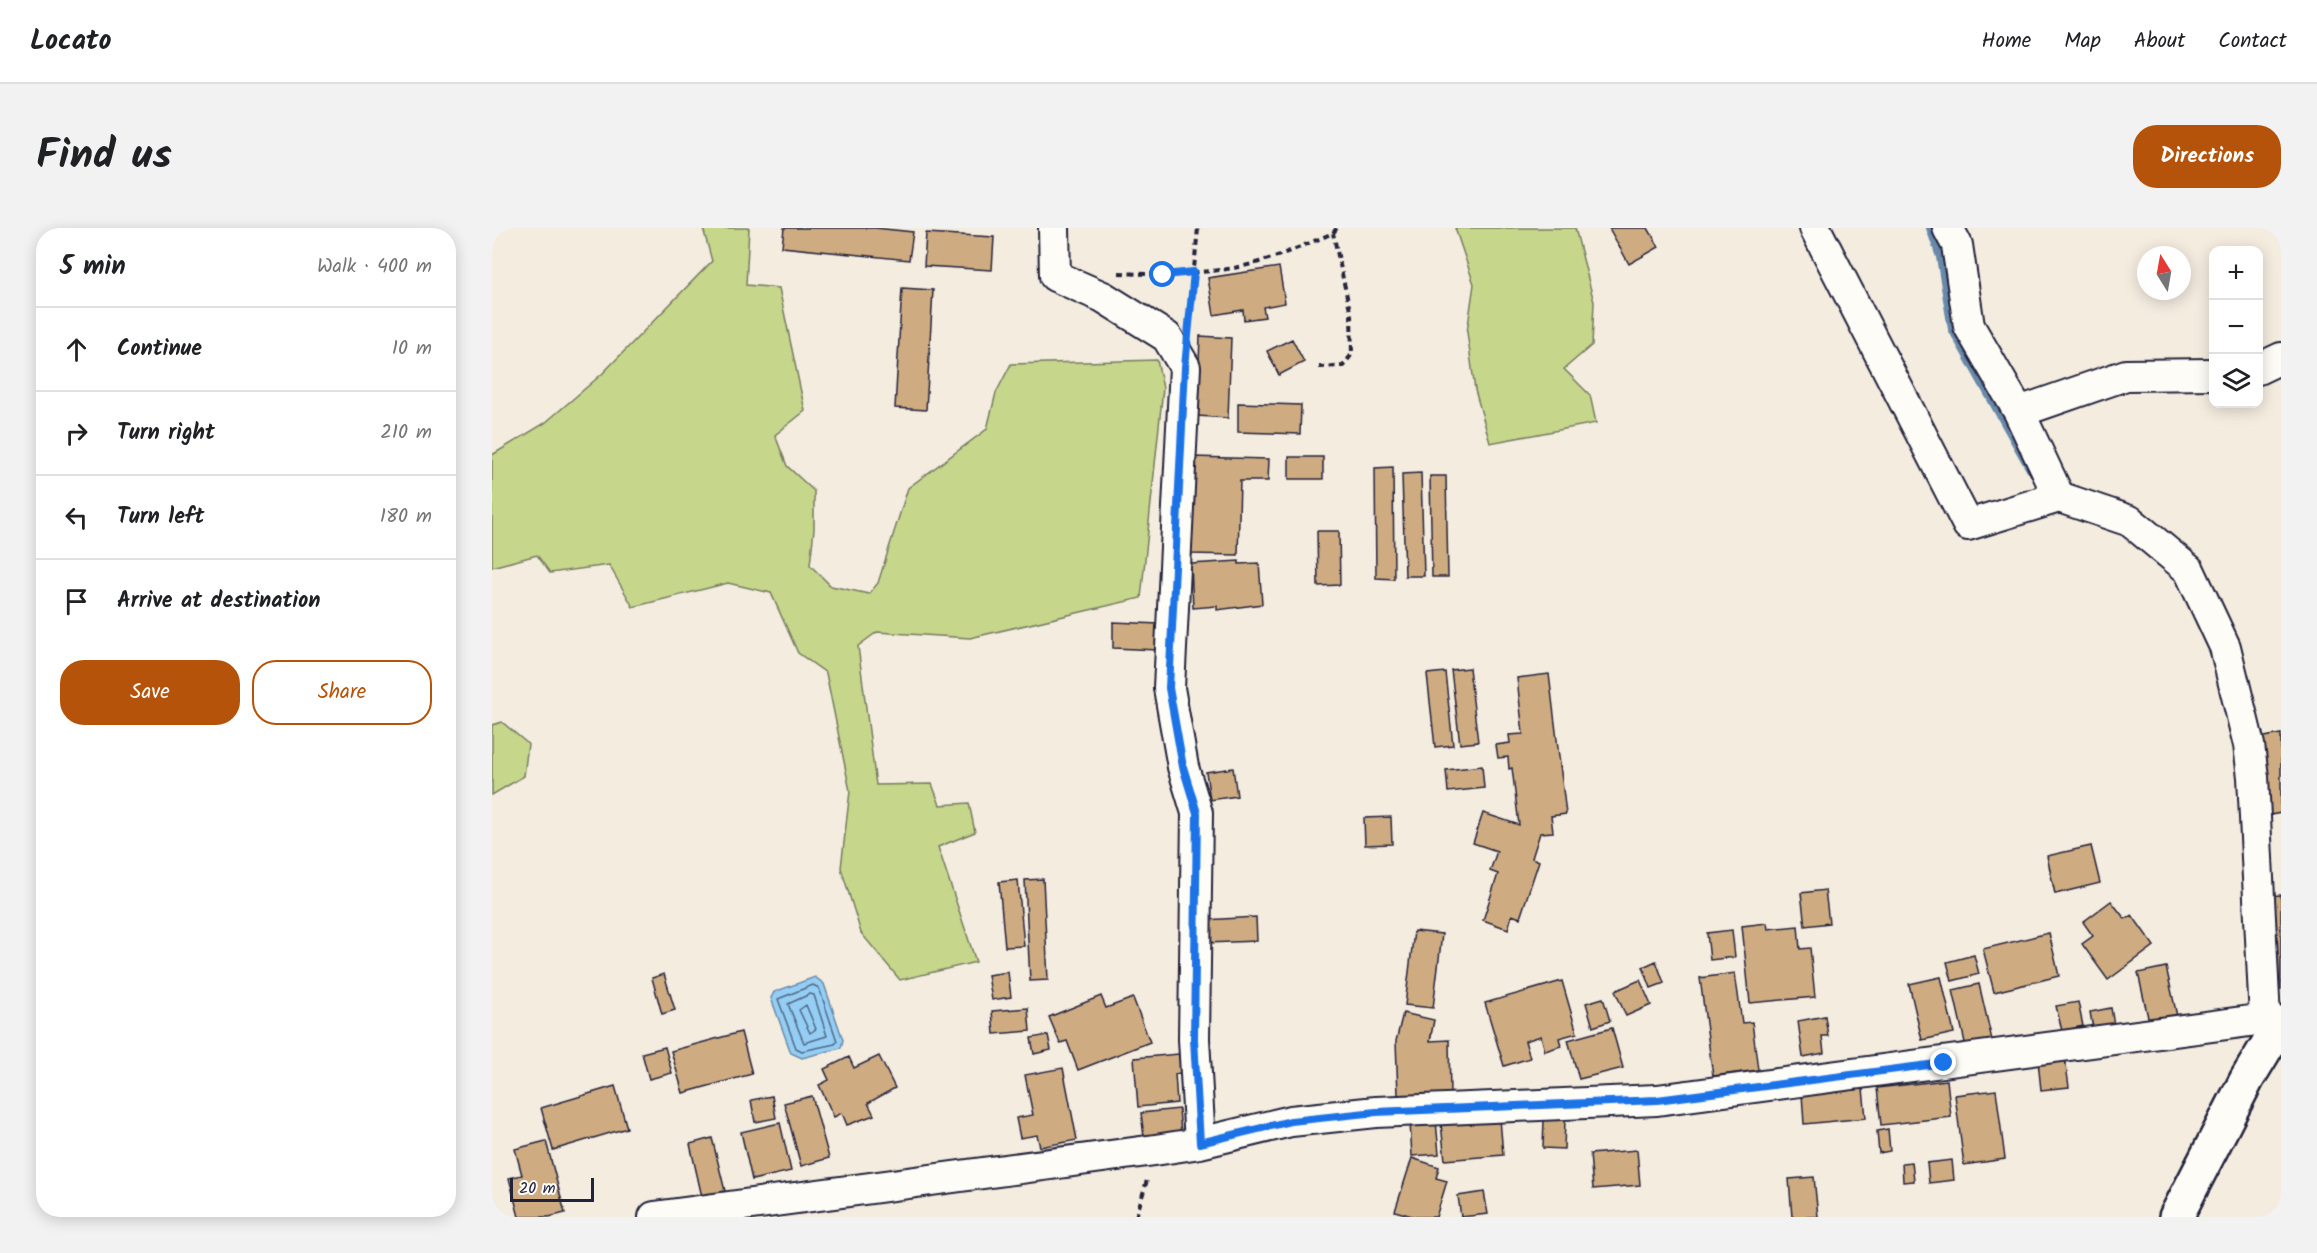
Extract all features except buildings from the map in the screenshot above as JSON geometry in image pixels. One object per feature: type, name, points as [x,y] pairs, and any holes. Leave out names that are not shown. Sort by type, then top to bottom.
[{"type":"street","points":[[1054,228],[1055,276],[1103,297],[1167,337],[1185,367],[1169,688],[1183,767],[1197,813],[1194,1028],[1200,1143]]},
{"type":"street","points":[[1815,228],[1968,525],[2059,497],[2130,521],[2189,570],[2225,647],[2249,745],[2275,1022],[2176,1217]]},
{"type":"street","points":[[1948,228],[1957,245],[1969,326],[2019,412],[2059,497]]},
{"type":"street","points":[[2263,367],[2281,358]]},
{"type":"street","points":[[2019,412],[2126,375],[2209,374]]},
{"type":"street","points":[[654,1217],[1155,1150],[1200,1143],[1291,1121],[1376,1112],[1657,1100],[2275,1022]]},
{"type":"path","points":[[1189,320],[1198,228]]},
{"type":"path","points":[[1116,272],[1163,275],[1235,267],[1290,251],[1334,233],[1337,228]]},
{"type":"path","points":[[1319,367],[1343,366],[1352,354],[1351,315],[1334,233]]},
{"type":"path","points":[[1136,1217],[1155,1150]]},
{"type":"green space","points":[[703,228],[749,228],[746,285],[779,288],[805,411],[775,435],[787,466],[814,491],[814,529],[810,565],[831,586],[869,594],[878,583],[908,488],[987,429],[996,393],[1011,364],[1157,360],[1163,388],[1141,598],[970,638],[877,632],[858,646],[876,785],[932,784],[940,805],[969,803],[975,832],[938,847],[976,962],[900,980],[861,933],[841,868],[850,791],[826,673],[798,653],[771,593],[728,583],[633,607],[609,565],[550,573],[537,555],[492,567],[492,455],[545,423],[602,374],[712,261]]},
{"type":"green space","points":[[1455,228],[1575,228],[1594,302],[1592,345],[1564,369],[1590,395],[1596,423],[1490,443],[1475,390],[1467,332],[1474,284]]},
{"type":"green space","points":[[502,722],[528,744],[524,776],[492,795],[492,725]]},
{"type":"water","points":[[815,977],[824,984],[843,1040],[841,1048],[802,1058],[791,1053],[771,998],[774,992]]},
{"type":"waterway","points":[[1930,228],[1940,257],[1952,329],[2030,469]]},
{"type":"route","points":[[1163,275],[1194,272],[1185,367],[1169,688],[1183,767],[1197,813],[1193,966],[1194,1039],[1200,1143],[1291,1121],[1376,1112],[1657,1100],[1944,1063]]}]
